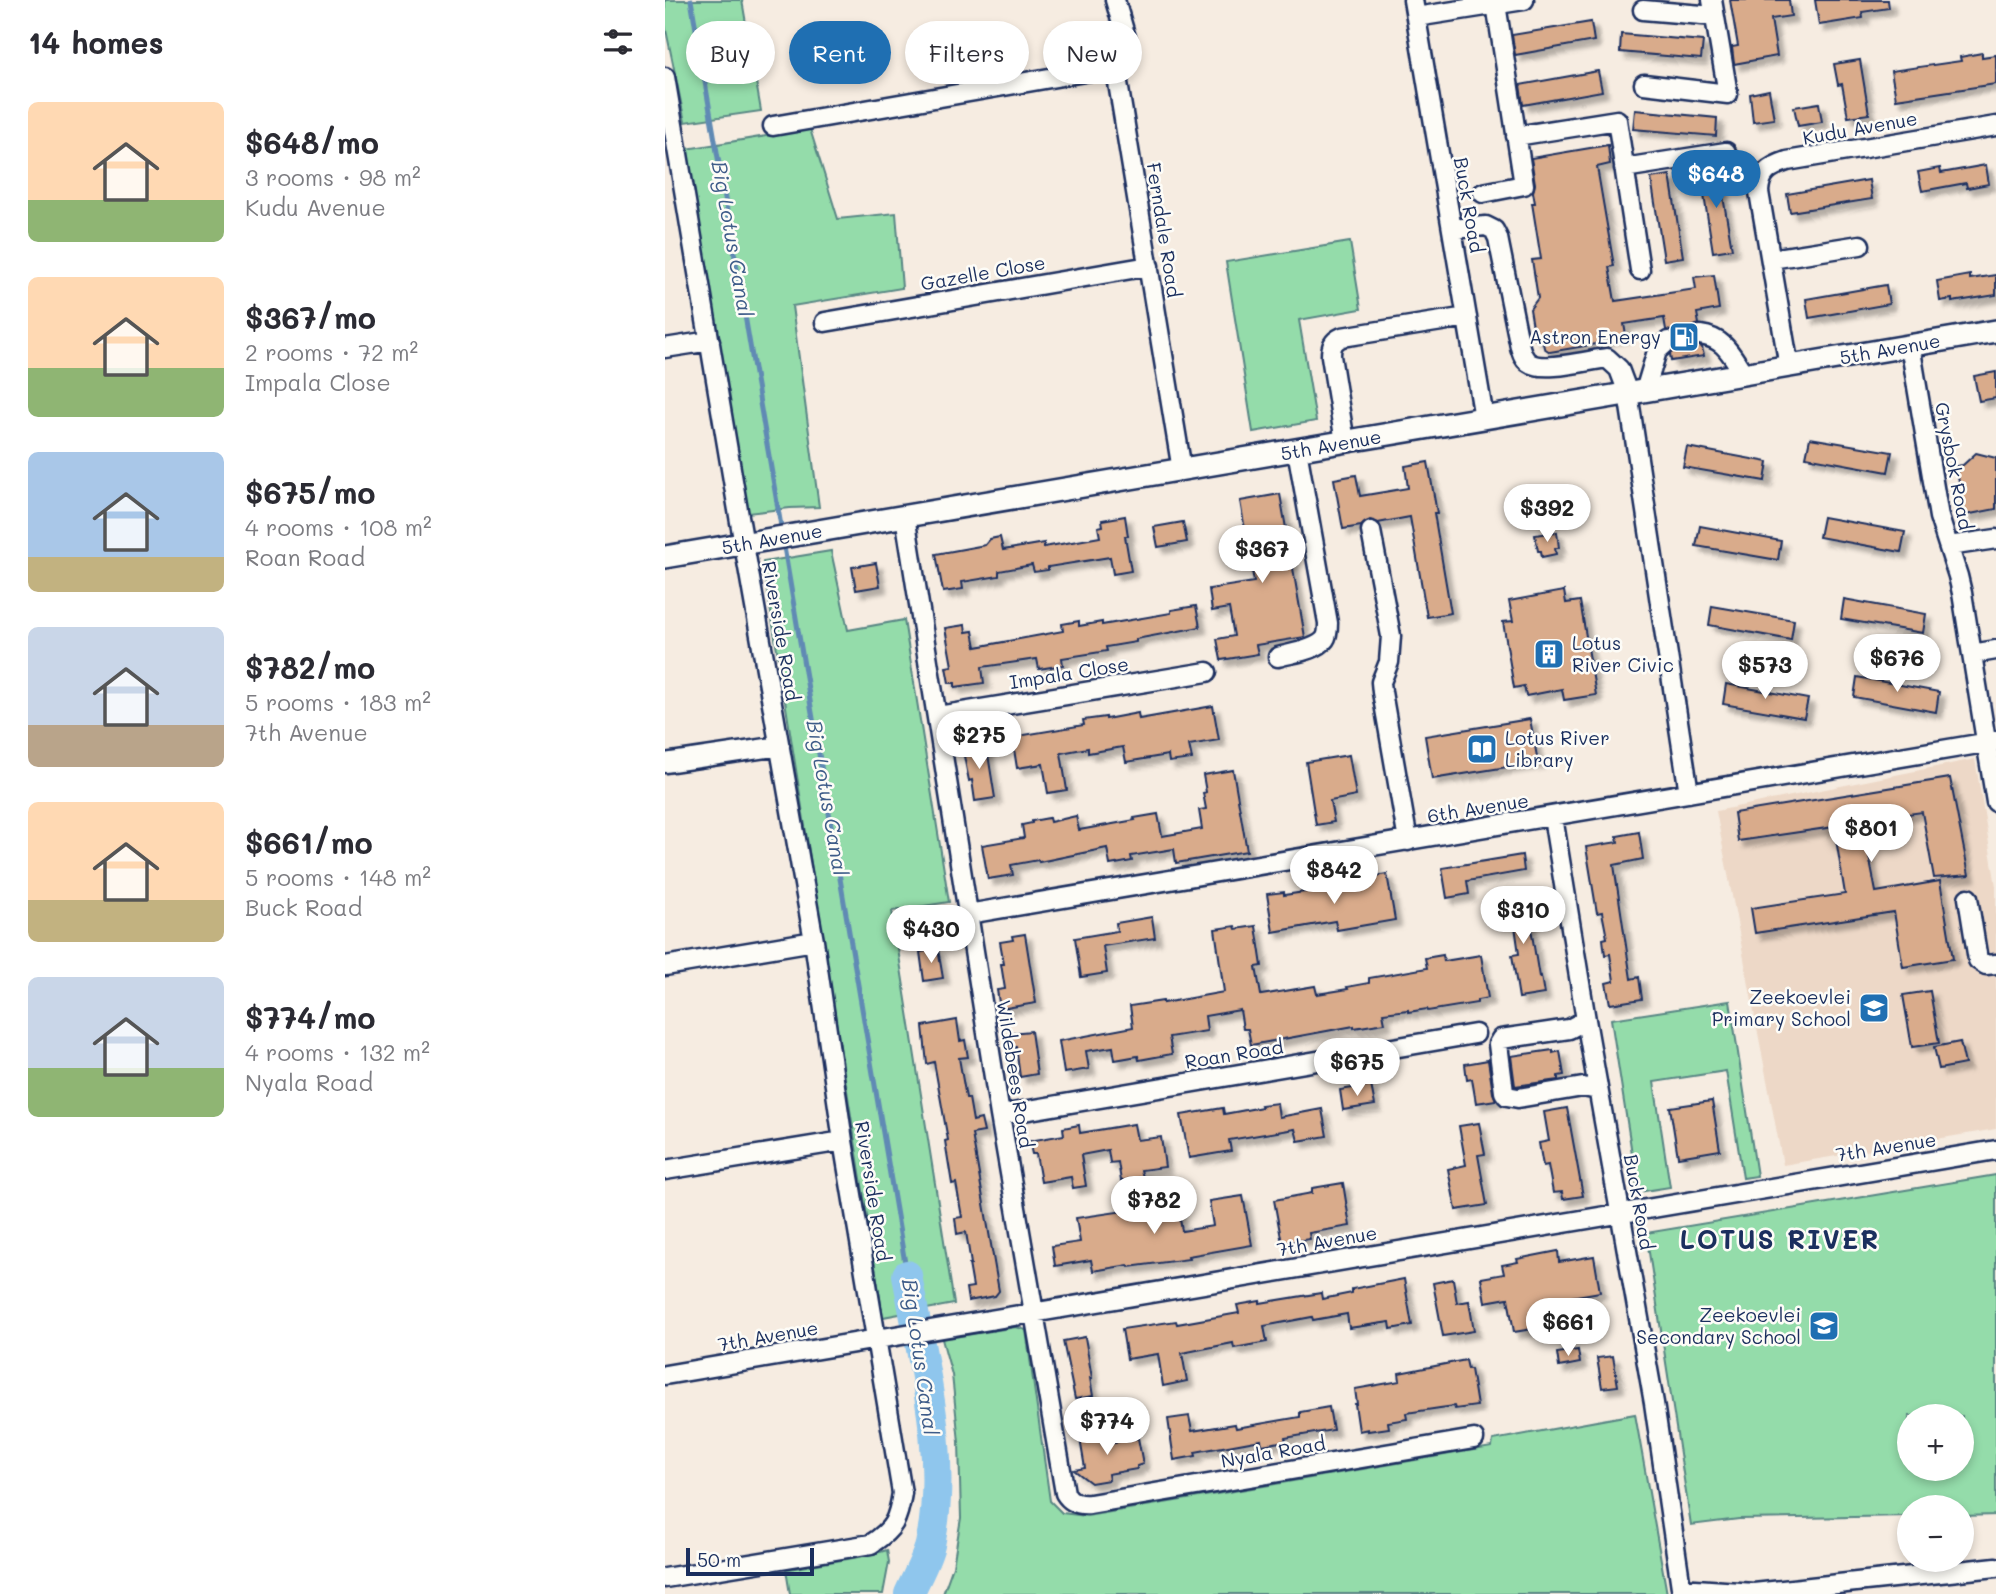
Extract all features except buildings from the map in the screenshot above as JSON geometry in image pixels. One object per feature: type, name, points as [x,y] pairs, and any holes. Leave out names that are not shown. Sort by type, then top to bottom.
[{"type":"main road","name":"5th Avenue","points":[[665,557],[1996,331]]},
{"type":"street","name":"Ferndale Road","points":[[1115,0],[1121,21]]},
{"type":"street","points":[[1414,9],[1524,0]]},
{"type":"street","points":[[1483,193],[1524,185],[1496,4]]},
{"type":"street","points":[[1643,10],[1713,8],[1728,94],[1644,84]]},
{"type":"street","name":"Buck Road","points":[[1414,9],[1484,418]]},
{"type":"street","name":"Riverside Road","points":[[665,77],[670,143],[710,341],[814,941],[843,1141],[902,1493],[895,1523],[887,1534],[871,1544],[665,1578]]},
{"type":"street","points":[[773,126],[1043,79]]},
{"type":"street","name":"Ferndale Road","points":[[1118,84],[1182,470]]},
{"type":"street","points":[[1516,136],[1617,120],[1640,270]]},
{"type":"street","name":"Kudu Avenue","points":[[1789,367],[1759,192],[1759,181],[1765,171],[1787,162],[1996,126]]},
{"type":"street","points":[[1624,168],[1726,152]]},
{"type":"street","points":[[1452,229],[1486,226],[1494,230],[1498,238],[1520,347],[1529,363],[1544,367],[1607,358],[1637,392],[1689,793]]},
{"type":"street","points":[[1771,259],[1860,245]]},
{"type":"street","name":"Gazelle Close","points":[[825,322],[1149,266]]},
{"type":"street","points":[[1345,442],[1331,356],[1331,347],[1335,341],[1342,337],[1467,317]]},
{"type":"street","points":[[1700,335],[1718,339],[1744,374]]},
{"type":"street","points":[[665,348],[710,341]]},
{"type":"street","points":[[1637,392],[1657,351],[1668,341]]},
{"type":"street","name":"Grysbok Road","points":[[1910,345],[1939,517],[1962,593],[1991,742],[1996,802]]},
{"type":"street","points":[[1277,657],[1315,647],[1324,641],[1328,633],[1297,450]]},
{"type":"street","name":"Wildebees Road","points":[[905,516],[1000,1115],[1062,1483],[1067,1497],[1080,1505]]},
{"type":"street","points":[[1371,531],[1391,636],[1389,662],[1381,682],[1382,692],[1408,841]]},
{"type":"street","points":[[1949,547],[1996,539]]},
{"type":"street","points":[[1972,654],[1996,650]]},
{"type":"street","name":"Impala Close","points":[[938,716],[1207,672]]},
{"type":"street","name":"6th Avenue","points":[[968,914],[1991,742]]},
{"type":"street","points":[[665,763],[780,746]]},
{"type":"street","name":"Buck Road","points":[[1553,817],[1619,1212],[1654,1402],[1682,1591]]},
{"type":"street","points":[[1968,898],[1978,960],[1983,964],[1996,964]]},
{"type":"street","points":[[665,966],[814,941]]},
{"type":"street","points":[[1586,1020],[1569,1029],[1501,1039],[1498,1044],[1504,1092],[1507,1096],[1518,1098],[1583,1087],[1598,1090]]},
{"type":"street","name":"Roan Road","points":[[1000,1115],[1475,1034]]},
{"type":"street","points":[[665,1170],[843,1141]]},
{"type":"street","name":"7th Avenue","points":[[665,1375],[1996,1150]]},
{"type":"street","name":"Nyala Road","points":[[1080,1505],[1474,1439]]},
{"type":"street","points":[[1682,1591],[1754,1594],[1996,1567]]},
{"type":"shaded area","name":"Zeekoevlei Primary School","points":[[1975,759],[1996,886],[1996,1129],[1783,1165],[1716,811]]},
{"type":"green space","points":[[665,0],[742,0],[746,21],[686,21],[686,84],[756,84],[761,111],[685,122],[665,25]]},
{"type":"green space","points":[[810,129],[838,219],[896,213],[902,288],[792,306],[819,507],[748,513],[686,149]]},
{"type":"green space","points":[[1350,242],[1361,309],[1299,320],[1316,421],[1253,432],[1226,262]]},
{"type":"green space","points":[[831,551],[848,630],[904,620],[949,902],[892,911],[954,1304],[883,1317],[763,562]]},
{"type":"green space","points":[[1730,1001],[1757,1176],[1743,1178],[1726,1071],[1654,1082],[1670,1187],[1638,1192],[1611,1019]]},
{"type":"green space","name":"Zeekoevlei Secondary School","points":[[1996,1175],[1996,1515],[1974,1516],[1974,1495],[1897,1495],[1897,1516],[1739,1519],[1691,1525],[1646,1233]]},
{"type":"green space","points":[[1016,1327],[1026,1330],[1050,1501],[1062,1513],[1087,1516],[1492,1447],[1493,1440],[1635,1414],[1667,1594],[943,1594],[953,1566],[961,1518],[959,1442],[952,1375],[942,1339]]},
{"type":"green space","points":[[887,1550],[889,1562],[883,1594],[790,1594],[786,1570]]},
{"type":"waterway","name":"Big Lotus Canal","points":[[691,0],[782,532]]},
{"type":"waterway","name":"Big Lotus Canal","points":[[783,541],[907,1275]]},
{"type":"waterway","name":"Big Lotus Canal","points":[[907,1275],[926,1375],[937,1478],[930,1545],[909,1594]]},
{"type":"tunnel","points":[[1668,341],[1700,335]]},
{"type":"place","name":"Astron Energy","points":[[1684,337]]},
{"type":"place","name":"Lotus River Civic","points":[[1549,654]]},
{"type":"place","name":"Lotus River Library","points":[[1482,749]]},
{"type":"place","name":"Zeekoevlei Primary School","points":[[1874,1008]]},
{"type":"place","name":"Zeekoevlei Secondary School","points":[[1824,1326]]},
{"type":"district","name":"LOTUS RIVER","points":[[1780,1240]]}]
